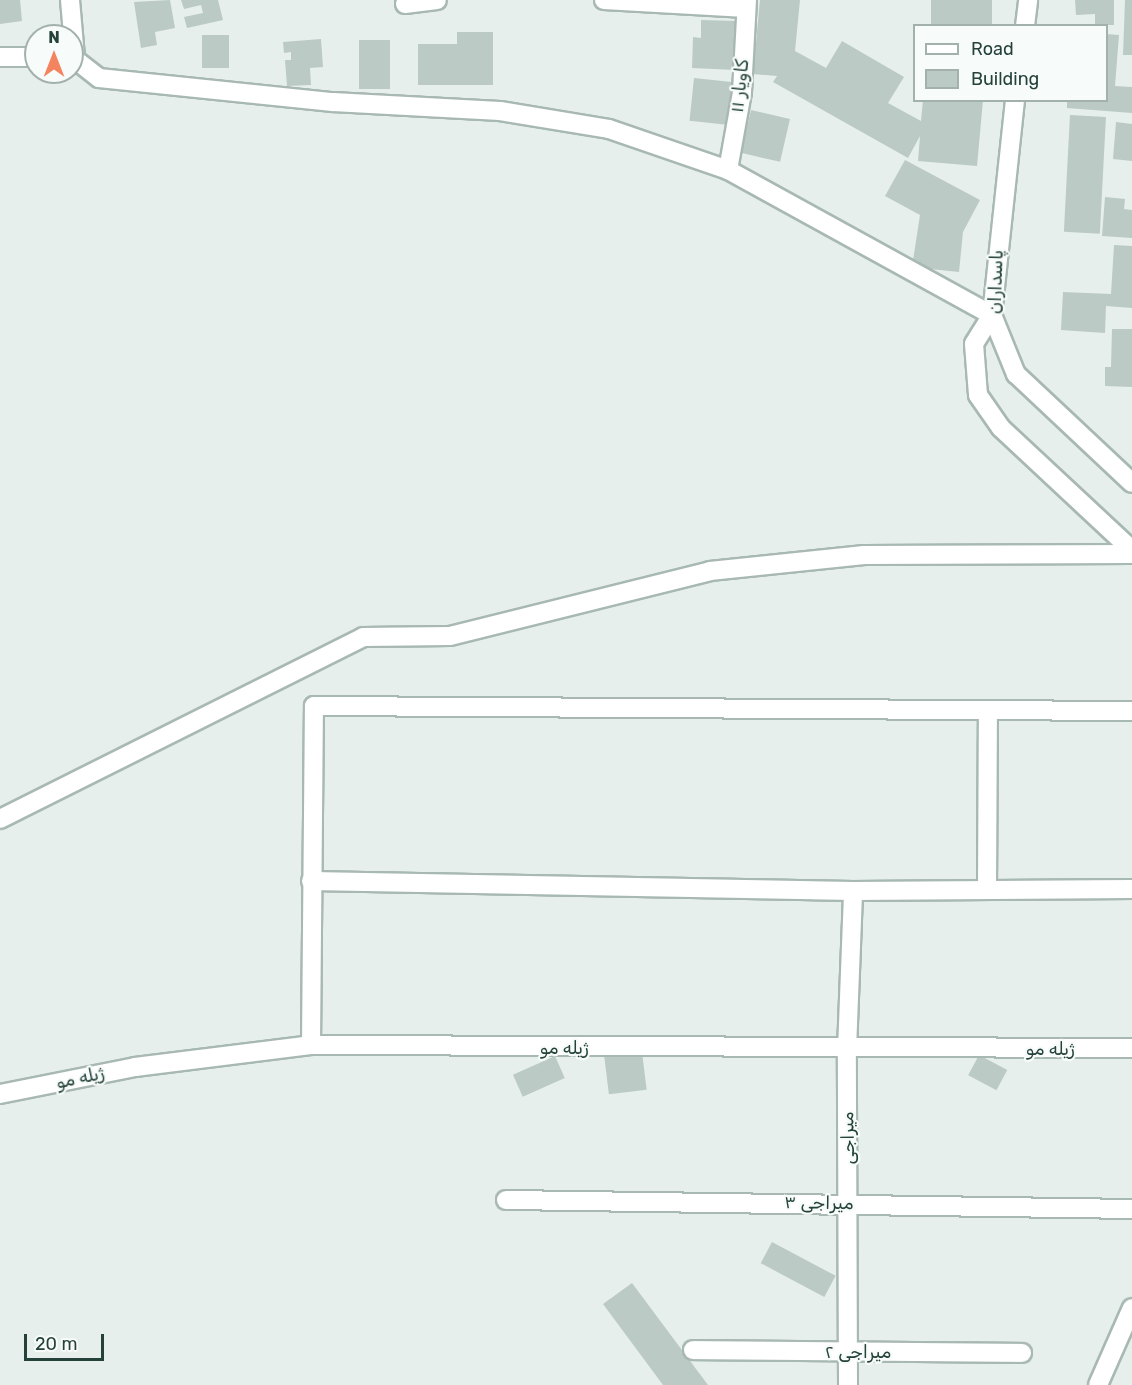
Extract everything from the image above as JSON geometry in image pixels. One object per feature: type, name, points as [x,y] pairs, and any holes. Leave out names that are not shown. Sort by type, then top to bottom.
[{"type":"street","points":[[70,0],[72,24]]},
{"type":"street","points":[[405,4],[437,0]]},
{"type":"street","points":[[604,0],[747,4]]},
{"type":"street","points":[[1025,24],[1028,0]]},
{"type":"street","name":"کاویار ۱۱","points":[[728,170],[742,92],[747,4]]},
{"type":"street","points":[[0,57],[24,57]]},
{"type":"street","points":[[84,65],[99,78],[333,102],[500,111],[609,129],[728,170],[992,315],[974,344],[978,395],[1001,428],[1132,552]]},
{"type":"street","name":"پاسداران","points":[[1016,102],[992,315],[1016,374],[1132,483]]},
{"type":"street","points":[[0,819],[363,637],[450,636],[710,571],[864,555],[1132,552]]},
{"type":"street","points":[[311,1046],[314,706],[1132,711]]},
{"type":"street","points":[[987,889],[988,710]]},
{"type":"street","points":[[311,881],[853,891],[1132,890]]},
{"type":"street","name":"میراجی","points":[[848,1385],[847,1050],[853,891]]},
{"type":"street","name":"ژیله مو","points":[[0,1094],[135,1067],[311,1046],[847,1050],[1132,1048]]},
{"type":"street","name":"میراجی ۳","points":[[506,1200],[849,1203],[1132,1209]]},
{"type":"street","points":[[1098,1385],[1132,1308]]},
{"type":"street","name":"میراجی ۲","points":[[693,1350],[1022,1353]]},
{"type":"building","points":[[0,0],[20,0],[22,21],[0,24]]},
{"type":"building","points":[[170,0],[175,28],[155,32],[157,45],[141,48],[134,2]]},
{"type":"building","points":[[181,0],[218,0],[223,20],[187,28],[184,17],[203,13],[201,5],[184,9]]},
{"type":"building","points":[[760,0],[800,0],[795,51],[826,68],[842,41],[904,77],[888,103],[921,121],[923,102],[983,102],[977,166],[918,161],[920,136],[908,158],[773,82],[777,76],[753,74]]},
{"type":"building","points":[[931,0],[992,0],[992,24],[931,24]]},
{"type":"building","points":[[1075,0],[1114,0],[1114,25],[1095,24],[1095,14],[1076,15]]},
{"type":"building","points":[[1125,0],[1132,0],[1132,55],[1123,55]]},
{"type":"building","points":[[701,20],[738,21],[736,70],[692,68],[693,37],[701,38]]},
{"type":"building","points":[[457,32],[493,32],[493,85],[418,85],[418,44],[457,44]]},
{"type":"building","points":[[1108,34],[1119,35],[1115,86],[1132,87],[1132,113],[1067,108],[1067,102],[1108,102]]},
{"type":"building","points":[[202,35],[229,35],[229,68],[202,68]]},
{"type":"building","points":[[321,39],[323,67],[310,68],[311,85],[287,86],[285,60],[291,60],[291,52],[284,53],[283,42]]},
{"type":"building","points":[[359,40],[390,40],[390,89],[359,89]]},
{"type":"building","points":[[694,78],[734,82],[729,125],[690,121]]},
{"type":"building","points":[[751,110],[790,119],[780,162],[741,153]]},
{"type":"building","points":[[1070,115],[1106,117],[1100,234],[1064,232]]},
{"type":"building","points":[[1116,122],[1132,124],[1132,161],[1113,159]]},
{"type":"building","points":[[905,160],[980,200],[963,232],[959,272],[912,267],[920,215],[885,196]]},
{"type":"building","points":[[1105,197],[1125,199],[1124,209],[1132,210],[1132,238],[1102,236]]},
{"type":"building","points":[[1114,245],[1132,246],[1132,308],[1106,306],[1105,333],[1061,330],[1063,292],[1111,294]]},
{"type":"building","points":[[1112,329],[1132,329],[1132,387],[1105,386],[1105,367],[1111,367]]},
{"type":"building","points":[[642,1052],[647,1090],[609,1094],[604,1057]]},
{"type":"building","points":[[979,1055],[1007,1070],[996,1090],[968,1075]]},
{"type":"building","points":[[555,1056],[565,1078],[523,1097],[513,1075]]},
{"type":"building","points":[[772,1242],[836,1276],[824,1297],[761,1263]]},
{"type":"building","points":[[632,1283],[708,1385],[663,1385],[603,1304]]}]
